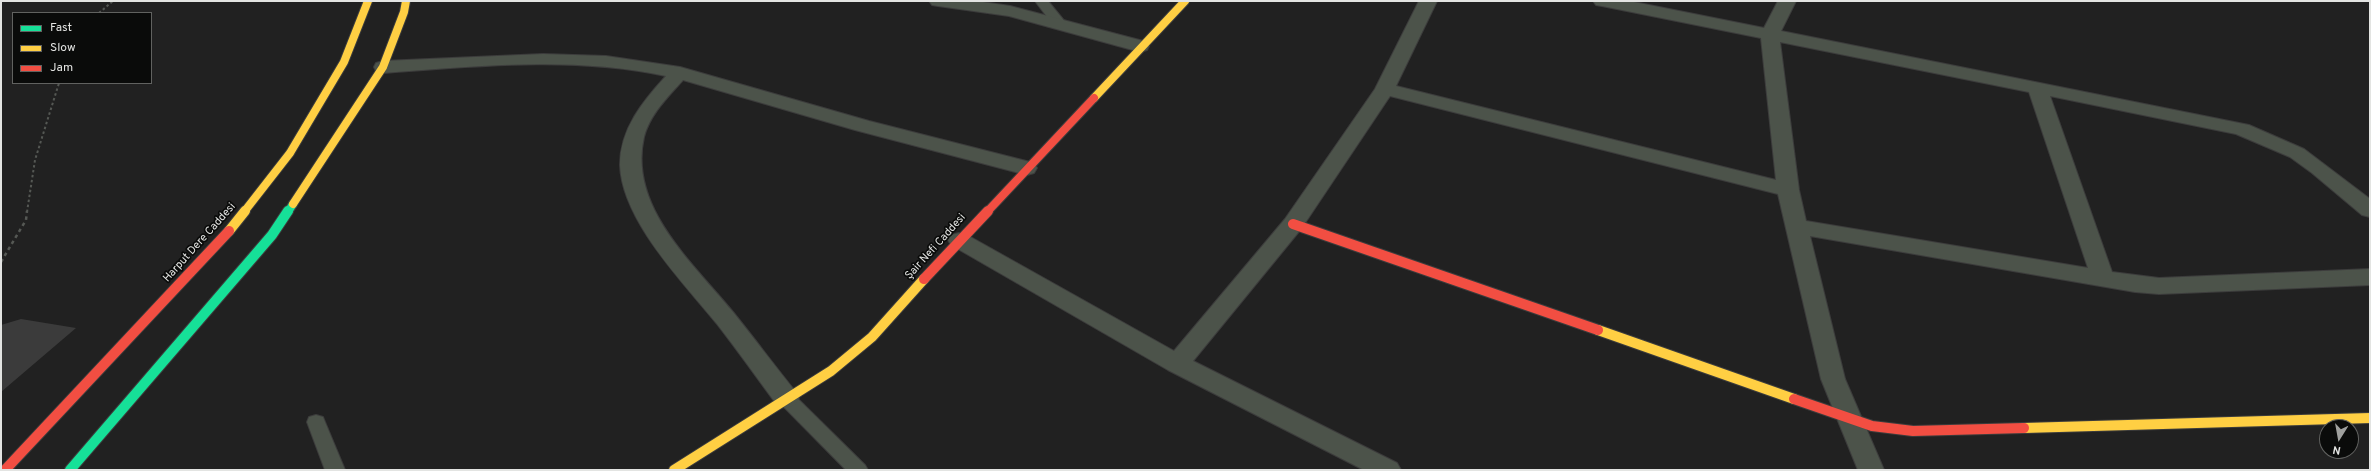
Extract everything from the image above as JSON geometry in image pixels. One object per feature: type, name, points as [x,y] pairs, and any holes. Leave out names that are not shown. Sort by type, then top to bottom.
[{"type":"street","name":"Harput Dere Caddesi","points":[[5,470],[234,225],[290,153],[344,62],[368,1]]},
{"type":"street","points":[[70,470],[272,235],[384,67],[404,12],[406,1]]},
{"type":"street","points":[[938,1],[1010,11],[1140,46]]},
{"type":"street","name":"Şair Nefi Caddesi","points":[[674,470],[831,371],[872,337],[959,240],[1140,46],[1185,1]]},
{"type":"street","points":[[1177,364],[1293,224],[1385,89],[1428,1]]},
{"type":"street","points":[[1602,1],[2038,90],[2242,129],[2297,153],[2319,168],[2370,210]]},
{"type":"street","points":[[1787,1],[1770,35],[1788,190],[1833,379],[1871,470]]},
{"type":"street","points":[[384,67],[473,61],[603,61],[639,66],[678,74],[847,121],[1027,168]]},
{"type":"street","points":[[678,74],[648,105],[634,132],[629,160],[632,183],[644,210],[663,244],[720,312],[786,398]]},
{"type":"street","points":[[1385,89],[1788,190]]},
{"type":"street","points":[[2038,90],[2103,280]]},
{"type":"street","points":[[1293,224],[1872,426],[1913,431],[2370,418]]},
{"type":"street","points":[[1798,228],[2103,280],[2158,286],[2370,277]]},
{"type":"street","points":[[959,240],[1177,364],[1388,470]]},
{"type":"lane","points":[[1041,1],[1059,23]]},
{"type":"lane","points":[[786,398],[858,470]]},
{"type":"lane","points":[[316,422],[335,470]]},
{"type":"path","points":[[100,12],[113,1]]},
{"type":"path","points":[[1,262],[26,220],[35,160],[59,84]]},
{"type":"building","points":[[21,319],[76,328],[1,392],[1,325]]},
{"type":"traffic: fast","points":[[70,470],[272,235],[293,204]]},
{"type":"traffic: slow","points":[[229,231],[290,153],[344,62],[368,1]]},
{"type":"traffic: slow","points":[[293,204],[383,67],[404,12],[406,1]]},
{"type":"traffic: slow","points":[[1094,98],[1185,1]]},
{"type":"traffic: slow","points":[[674,470],[831,371],[872,337],[924,279]]},
{"type":"traffic: slow","points":[[1598,330],[1794,399]]},
{"type":"traffic: slow","points":[[2024,428],[2370,418]]},
{"type":"traffic: jam","points":[[924,279],[1094,98]]},
{"type":"traffic: jam","points":[[1293,224],[1598,330]]},
{"type":"traffic: jam","points":[[5,470],[229,231]]},
{"type":"traffic: jam","points":[[1794,399],[1872,426],[1913,431],[2024,428]]}]
